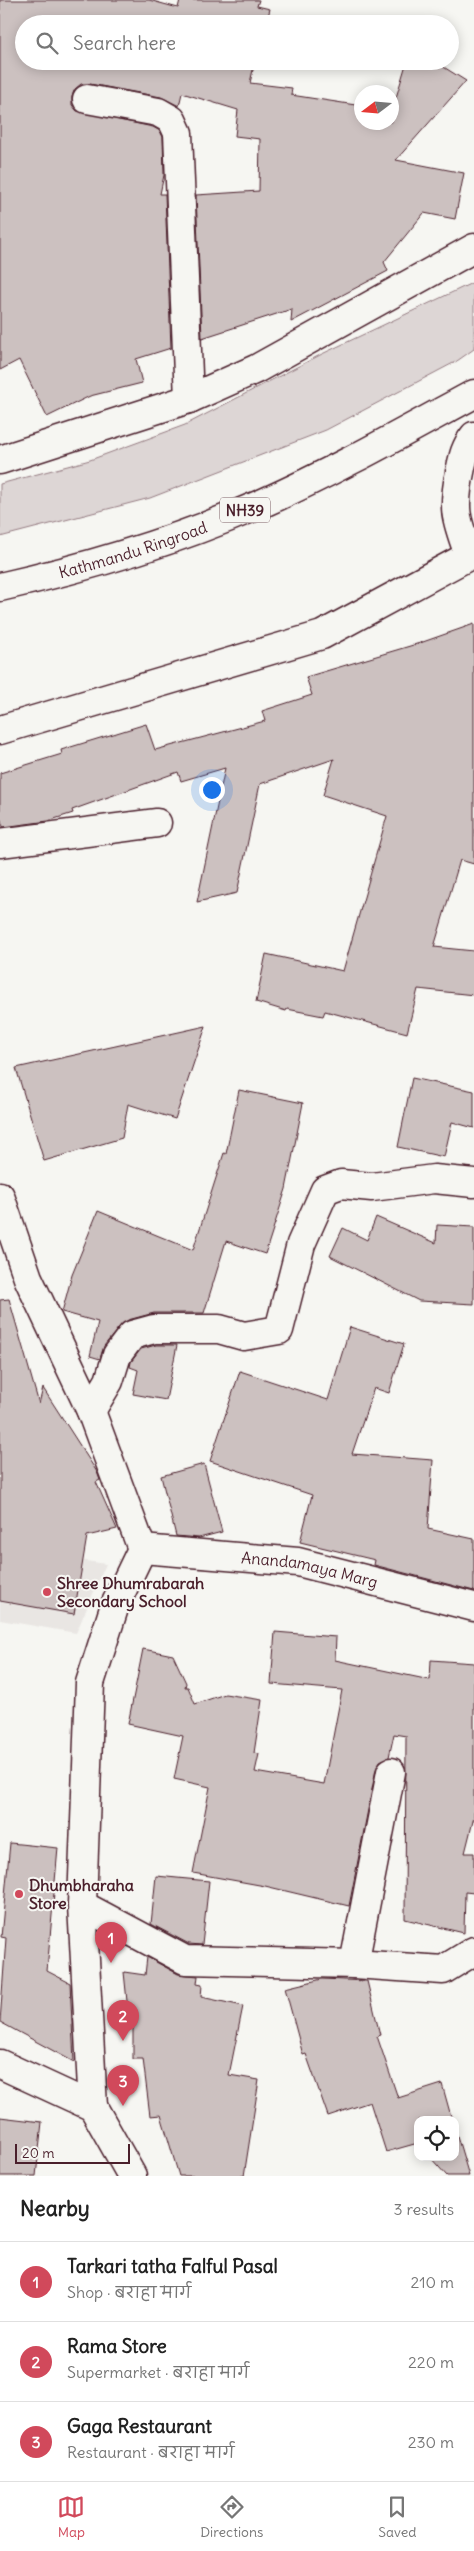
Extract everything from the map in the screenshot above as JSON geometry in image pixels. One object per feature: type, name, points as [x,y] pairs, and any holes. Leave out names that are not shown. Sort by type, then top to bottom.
[{"type":"main road","points":[[87,100],[158,112],[172,120],[178,133],[189,399]]},
{"type":"main road","points":[[0,460],[189,399],[256,369],[474,248]]},
{"type":"main road","name":"Kathmandu Ringroad","points":[[0,587],[63,572],[138,549],[261,504],[344,465],[474,394]]},
{"type":"main road","points":[[0,730],[322,635],[472,554],[458,526],[454,500],[466,447],[474,436]]},
{"type":"main road","points":[[0,843],[157,823]]},
{"type":"main road","points":[[91,1411],[109,1381],[117,1355],[132,1335],[154,1329],[219,1329],[244,1336],[280,1330],[301,1244],[324,1190],[340,1184],[372,1187],[434,1179],[474,1183]]},
{"type":"main road","points":[[0,1196],[28,1278],[91,1411],[142,1549],[115,1605],[90,1683],[82,1905],[93,2107],[132,2176]]},
{"type":"main road","name":"Anandamaya Marg","points":[[142,1549],[298,1562],[474,1607]]},
{"type":"main road","points":[[354,1964],[391,1772]]},
{"type":"main road","points":[[82,1905],[185,1960],[354,1964],[443,1970],[474,1951]]},
{"type":"main road","points":[[0,2064],[93,2107]]},
{"type":"shaded area","points":[[474,282],[474,349],[457,361],[326,430],[150,498],[0,537],[0,484],[90,460],[185,425],[322,354]]},
{"type":"shaded area","name":"Shree Dhumrabarah Secondary School","points":[[0,1548],[106,1564],[76,1633],[0,1620]]},
{"type":"building","points":[[0,0],[149,0],[178,8],[180,0],[259,0],[257,6],[270,9],[268,15],[15,15],[15,70],[253,70],[250,83],[292,88],[291,95],[354,105],[354,130],[399,130],[399,88],[404,70],[448,70],[466,81],[396,160],[464,173],[455,219],[424,213],[384,262],[388,271],[291,322],[292,309],[202,338],[196,195],[259,191],[260,139],[235,136],[238,110],[182,93],[179,106],[161,97],[81,84],[75,89],[72,97],[72,105],[77,111],[153,127],[160,131],[163,137],[164,175],[160,194],[165,194],[171,348],[136,359],[142,383],[90,396],[47,417],[19,360],[0,370]]},
{"type":"building","points":[[474,624],[474,864],[460,860],[434,947],[474,951],[474,995],[418,989],[407,1033],[325,1011],[323,1016],[287,1009],[286,1011],[256,1002],[266,954],[343,971],[387,816],[323,795],[334,759],[260,784],[237,893],[197,902],[225,768],[181,781],[178,772],[72,810],[73,813],[48,821],[3,827],[0,817],[0,773],[62,754],[61,750],[146,724],[155,750],[265,721],[262,711],[312,695],[306,677],[420,643]]},
{"type":"building","points":[[206,1026],[175,1119],[128,1104],[122,1138],[44,1161],[16,1068]]},
{"type":"building","points":[[412,1078],[474,1091],[474,1128],[452,1122],[444,1157],[398,1147]]},
{"type":"building","points":[[239,1090],[303,1103],[286,1189],[265,1254],[226,1241],[204,1313],[154,1313],[128,1320],[120,1326],[104,1346],[100,1359],[90,1356],[98,1322],[62,1312],[72,1275],[98,1211],[193,1250],[224,1153],[226,1154]]},
{"type":"building","points":[[376,1217],[436,1243],[437,1225],[474,1227],[474,1304],[419,1301],[330,1256],[343,1228],[367,1240]]},
{"type":"building","points":[[9,1299],[39,1404],[43,1388],[97,1472],[100,1480],[96,1482],[117,1529],[87,1536],[74,1614],[0,1601],[0,1300]]},
{"type":"building","points":[[350,1327],[404,1344],[389,1393],[374,1388],[352,1454],[433,1460],[428,1529],[474,1539],[474,1591],[374,1565],[375,1560],[300,1542],[312,1495],[210,1461],[240,1371],[328,1400]]},
{"type":"building","points":[[156,1345],[177,1345],[166,1400],[133,1394],[138,1370],[130,1367],[131,1362],[141,1349]]},
{"type":"building","points":[[204,1464],[222,1532],[199,1538],[176,1536],[161,1476]]},
{"type":"building","points":[[275,1632],[336,1637],[335,1660],[430,1680],[431,1660],[474,1663],[474,1817],[465,1853],[474,1853],[474,1893],[465,1892],[464,1933],[405,1919],[406,1736],[394,1734],[389,1757],[380,1761],[376,1769],[349,1906],[265,1886],[193,1873],[210,1787],[174,1779],[183,1736],[128,1724],[143,1649],[173,1655],[186,1683],[185,1687],[188,1687],[195,1704],[225,1694],[262,1700],[254,1753],[259,1754],[255,1772],[324,1784],[342,1690],[271,1684]]},
{"type":"building","points":[[10,1843],[58,1848],[47,1971],[70,1983],[74,2062],[0,2022],[6,1938],[1,1937]]},
{"type":"building","points":[[156,1876],[209,1881],[202,1945],[189,1944],[151,1924]]},
{"type":"building","points":[[147,1957],[178,1974],[198,1976],[197,1984],[202,1985],[201,1997],[243,2006],[229,2075],[259,2080],[244,2176],[179,2176],[161,2115],[150,2116],[143,2059],[133,2059],[133,2012],[128,2011],[124,1972],[145,1975]]},
{"type":"building","points":[[322,1979],[367,1981],[380,2035],[377,2036],[398,2098],[442,2084],[451,2116],[414,2116],[414,2144],[386,2152],[370,2102],[328,2116],[306,2054],[303,2055],[285,1988]]},
{"type":"building","points":[[0,2117],[42,2122],[36,2176],[0,2176]]},
{"type":"building","points":[[459,2142],[469,2176],[447,2176],[434,2161],[459,2161]]},
{"type":"place","name":"Shree Dhumrabarah Secondary School","points":[[47,1592]]},
{"type":"place","name":"Dhumbharaha Store","points":[[19,1894]]},
{"type":"place","name":"Tarkari tatha Falful Pasal","points":[[111,1963]]},
{"type":"place","name":"Rama Store","points":[[123,2041]]},
{"type":"place","name":"Gaga Restaurant","points":[[123,2106]]}]
